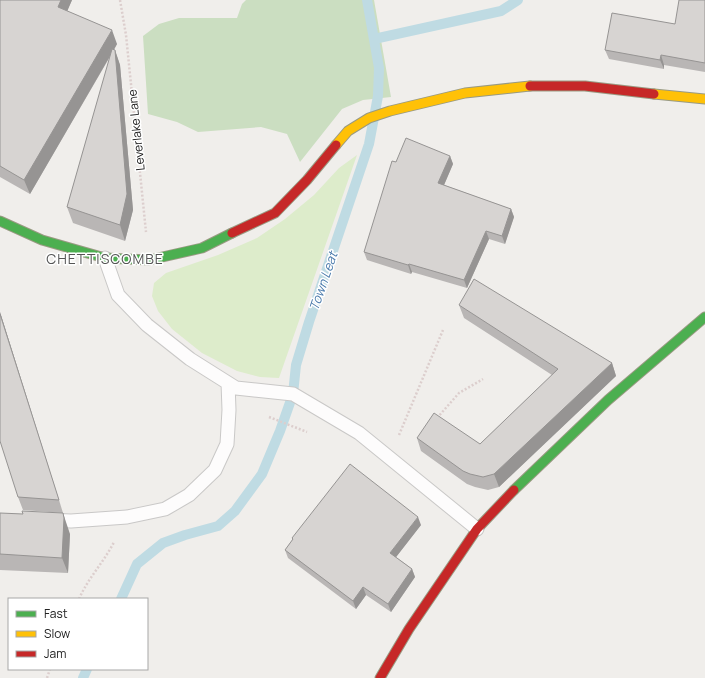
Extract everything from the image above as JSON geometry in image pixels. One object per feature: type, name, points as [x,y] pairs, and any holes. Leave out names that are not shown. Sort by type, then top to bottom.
[{"type":"street","points":[[0,221],[42,240],[105,258],[149,260],[202,248],[275,214],[307,180],[348,131],[369,118],[390,110],[465,93],[529,86],[585,86],[705,99]]},
{"type":"street","points":[[380,678],[409,629],[477,529],[531,473],[608,400],[705,317]]},
{"type":"lane","points":[[105,258],[118,295],[147,325],[190,359],[236,388],[293,394],[359,433],[477,529]]},
{"type":"lane","points":[[32,519],[71,521],[127,517],[165,509],[189,495],[215,470],[227,444],[229,410],[228,383]]},
{"type":"path","name":"Leverlake Lane","points":[[120,0],[126,35],[149,260]]},
{"type":"path","points":[[387,456],[398,439],[443,330]]},
{"type":"path","points":[[434,421],[460,393],[484,379]]},
{"type":"path","points":[[268,416],[302,431]]},
{"type":"path","points":[[79,598],[85,585],[108,554],[127,517]]},
{"type":"green space","points":[[246,0],[374,0],[391,97],[363,100],[342,109],[300,162],[287,134],[261,127],[198,132],[177,122],[148,114],[143,36],[159,24],[179,18],[237,18],[242,4]]},
{"type":"green space","points":[[357,155],[279,378],[260,377],[237,371],[202,353],[172,329],[158,311],[152,296],[154,283],[166,273],[218,255],[257,238],[285,219],[314,195],[339,168]]},
{"type":"building","points":[[0,0],[61,0],[58,7],[112,30],[24,180],[0,166]]},
{"type":"building","points":[[679,0],[705,0],[705,63],[661,55],[660,60],[605,50],[612,13],[675,24]]},
{"type":"building","points":[[112,49],[115,50],[127,194],[120,225],[67,207]]},
{"type":"building","points":[[406,138],[450,156],[438,183],[511,209],[502,236],[486,231],[464,280],[364,252],[392,161],[396,162]]},
{"type":"building","points":[[474,279],[612,363],[494,474],[483,477],[463,471],[417,438],[434,413],[480,444],[558,369],[459,305]]},
{"type":"building","points":[[0,314],[59,500],[18,497],[0,441]]},
{"type":"building","points":[[350,464],[418,517],[390,553],[412,569],[388,604],[363,587],[353,601],[285,550],[293,539],[292,538]]},
{"type":"building","points":[[22,511],[63,513],[62,558],[0,554],[0,513],[23,514]]},
{"type":"waterway","name":"Town Leat","points":[[121,598],[137,564],[163,543],[218,526],[235,511],[262,474],[280,431],[293,394],[296,365],[309,322],[369,144],[378,96],[379,68],[367,0]]},
{"type":"waterway","name":"Town Leat","points":[[374,39],[501,11],[518,0]]},
{"type":"waterway","name":"Town Leat","points":[[83,678],[87,670]]},
{"type":"traffic: fast","points":[[0,221],[42,240],[105,258],[149,260],[202,248],[232,233]]},
{"type":"traffic: fast","points":[[514,490],[608,400],[705,317]]},
{"type":"traffic: slow","points":[[336,145],[348,131],[369,118],[390,111],[465,93],[530,86]]},
{"type":"traffic: slow","points":[[654,94],[705,99]]},
{"type":"traffic: jam","points":[[530,86],[585,86],[654,94]]},
{"type":"traffic: jam","points":[[232,233],[275,213],[307,180],[336,145]]},
{"type":"traffic: jam","points":[[380,678],[409,629],[477,529],[514,490]]},
{"type":"district","name":"CHETTISCOMBE","points":[[105,258]]}]
